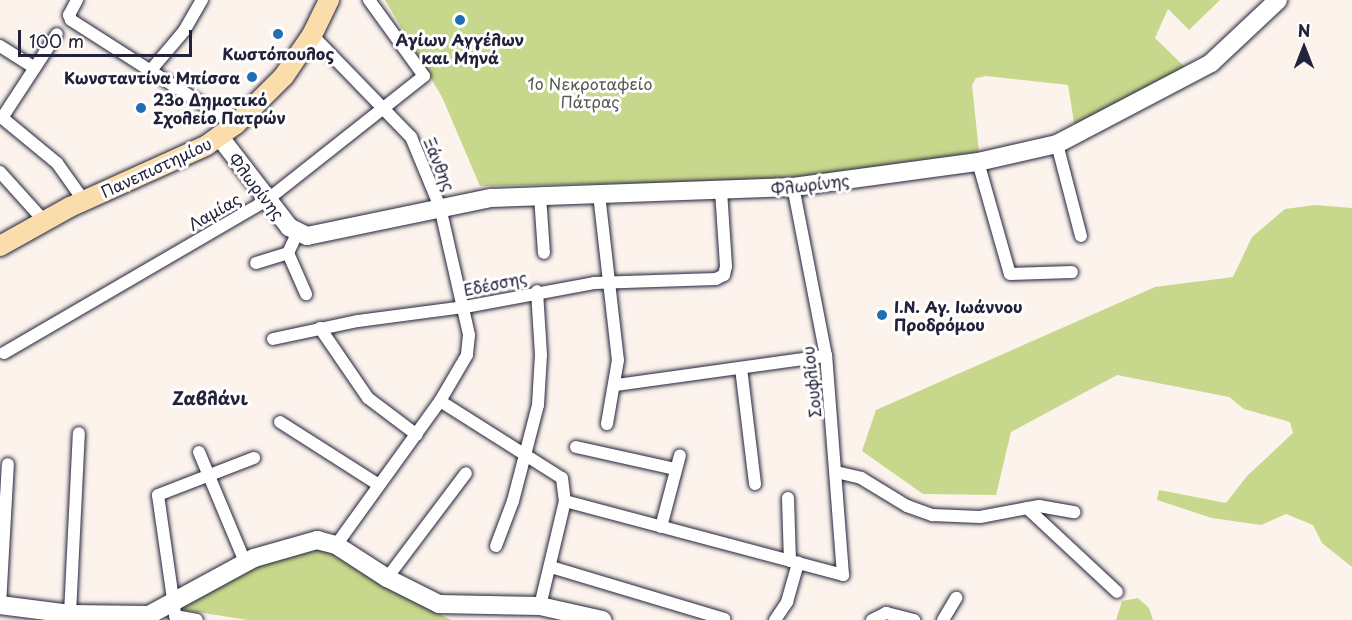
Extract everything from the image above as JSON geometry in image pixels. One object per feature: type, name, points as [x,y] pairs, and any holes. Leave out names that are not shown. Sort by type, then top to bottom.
[{"type":"main road","name":"Πανεπιστημίου","points":[[0,246],[84,201],[227,131],[284,76],[312,35],[329,0]]},
{"type":"street","points":[[77,0],[69,15],[71,20],[151,70],[227,131]]},
{"type":"street","points":[[151,70],[184,31],[202,0]]},
{"type":"street","name":"Λαμίας","points":[[4,353],[267,200],[424,76],[369,0]]},
{"type":"street","name":"Φλωρίνης","points":[[227,131],[267,200],[297,234],[312,235],[491,198],[793,187],[978,162],[1057,144],[1211,63],[1278,0]]},
{"type":"street","points":[[57,34],[1,117],[61,168],[84,201]]},
{"type":"street","name":"Ξάνθης","points":[[312,35],[381,109],[411,137],[440,207],[465,307],[469,349],[441,401],[336,545]]},
{"type":"street","points":[[0,46],[35,68]]},
{"type":"street","points":[[1057,144],[1081,236]]},
{"type":"street","points":[[978,162],[1010,274],[1072,272]]},
{"type":"street","points":[[0,172],[45,222]]},
{"type":"street","name":"Σουφλίου","points":[[793,187],[826,356],[843,575],[794,562]]},
{"type":"street","name":"Εδέσσης","points":[[273,339],[320,328],[465,307],[537,291],[610,281],[716,279],[724,275],[721,191]]},
{"type":"street","points":[[599,194],[618,360],[616,385],[607,424]]},
{"type":"street","points":[[540,195],[543,253]]},
{"type":"street","name":"Φλωρίνης","points":[[288,253],[297,234]]},
{"type":"street","points":[[255,263],[288,253],[306,294]]},
{"type":"street","points":[[496,546],[513,501],[539,395],[537,291]]},
{"type":"street","points":[[320,328],[368,398],[417,435]]},
{"type":"street","points":[[616,385],[826,356]]},
{"type":"street","points":[[741,368],[755,484]]},
{"type":"street","points":[[441,401],[524,455],[560,475],[565,501],[540,606]]},
{"type":"street","points":[[279,422],[379,485]]},
{"type":"street","points":[[70,614],[79,433]]},
{"type":"street","points":[[576,447],[675,469]]},
{"type":"street","points":[[199,452],[245,562]]},
{"type":"street","points":[[661,527],[680,455]]},
{"type":"street","points":[[175,614],[158,495],[254,458]]},
{"type":"street","points":[[8,464],[0,605],[70,614],[134,617],[175,614],[197,620]]},
{"type":"street","points":[[836,472],[861,478],[907,506],[932,515],[980,517],[1040,506],[1074,512]]},
{"type":"street","points":[[387,578],[466,473]]},
{"type":"street","points":[[776,620],[787,602],[794,562],[788,498]]},
{"type":"street","points":[[565,501],[794,562]]},
{"type":"street","points":[[1027,508],[1117,592]]},
{"type":"street","points":[[175,614],[245,562],[310,540],[336,545],[387,578],[439,604],[540,606],[602,620]]},
{"type":"street","points":[[551,567],[724,619]]},
{"type":"street","points":[[943,620],[956,598]]},
{"type":"street","points":[[872,620],[886,613],[914,620]]},
{"type":"green space","name":"1o Νεκροταφείο Πάτρας","points":[[385,0],[1220,0],[1189,30],[1168,9],[1155,38],[1186,68],[1075,128],[1068,85],[986,76],[976,78],[972,85],[979,152],[781,181],[480,186],[442,97]]},
{"type":"green space","points":[[1315,205],[1352,208],[1352,567],[1322,543],[1313,525],[1286,514],[1261,525],[1212,518],[1157,500],[1159,490],[1226,503],[1247,476],[1293,433],[1290,422],[1244,409],[1229,397],[1117,375],[1011,432],[996,495],[923,494],[862,451],[876,410],[1155,287],[1233,277],[1252,237],[1285,209]]},
{"type":"green space","points":[[310,540],[376,581],[451,620],[248,620],[184,610],[182,605],[235,568]]},
{"type":"green space","points":[[1138,598],[1149,608],[1153,620],[1116,620],[1122,601]]},
{"type":"place","name":"Αγίων Αγγέλων και Μηνά","points":[[460,20]]},
{"type":"place","name":"Κωστόπουλος","points":[[278,34]]},
{"type":"place","name":"Κωνσταντίνα Μπίσσα","points":[[252,77]]},
{"type":"place","name":"23ο Δημοτικό Σχολείο Πατρών","points":[[141,108]]},
{"type":"place","name":"Ι.Ν. Αγ. Ιωάννου Προδρόμου","points":[[882,315]]},
{"type":"district","name":"Ζαβλάνι","points":[[210,398]]}]
